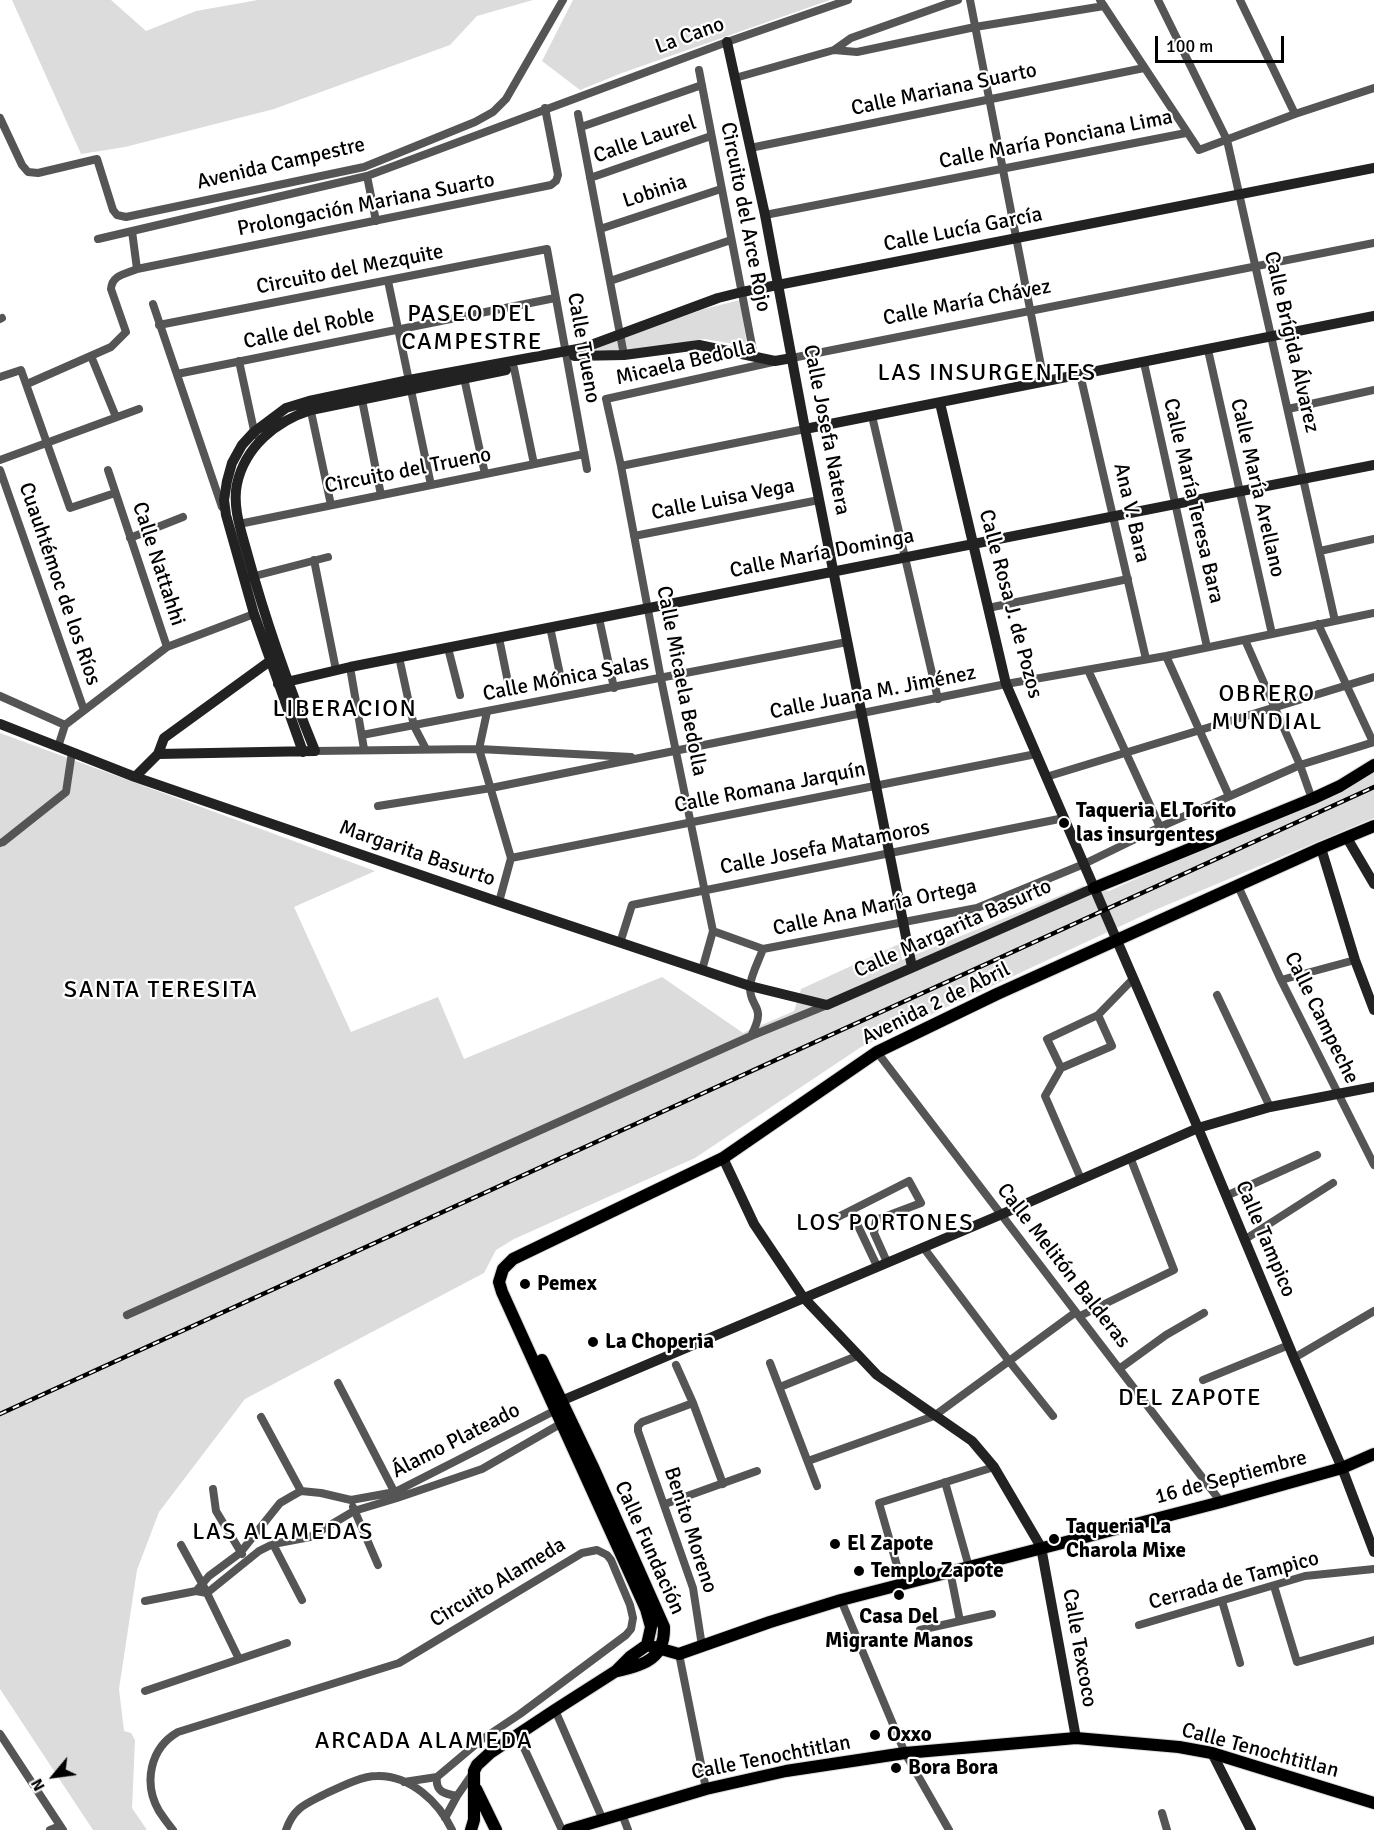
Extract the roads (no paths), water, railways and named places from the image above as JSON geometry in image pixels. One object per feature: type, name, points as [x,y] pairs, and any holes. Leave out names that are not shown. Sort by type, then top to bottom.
[{"type":"main road","points":[[1340,786],[1374,765]]},
{"type":"main road","points":[[1094,888],[1374,772]]},
{"type":"main road","name":"Avenida 2 de Abril","points":[[503,1269],[513,1259],[723,1158],[877,1052],[997,994],[1374,826]]},
{"type":"main road","name":"Calle Fundación","points":[[503,1269],[499,1282],[502,1292],[560,1413],[593,1467],[664,1627],[665,1639],[661,1649],[652,1658],[636,1667],[616,1671]]},
{"type":"main road","name":"Calle Fundación","points":[[503,1269],[507,1284],[560,1413],[646,1609],[651,1627],[647,1645]]},
{"type":"main road","name":"16 de Septiembre","points":[[679,1654],[841,1600],[1221,1502],[1342,1468],[1374,1454]]},
{"type":"main road","points":[[471,1827],[474,1771],[482,1760],[616,1671],[647,1645],[679,1654]]},
{"type":"main road","name":"Calle Tenochtitlan","points":[[568,1830],[706,1789],[786,1771],[905,1753],[1076,1738],[1179,1747],[1212,1753],[1374,1803]]},
{"type":"main road","points":[[474,1785],[495,1827]]},
{"type":"street","name":"Avenida Campestre","points":[[0,118],[22,165],[28,172],[38,173],[97,159],[113,210],[117,215],[126,217],[364,167],[475,122],[493,112],[506,99],[562,0]]},
{"type":"street","name":"La Cano","points":[[99,239],[367,176],[545,108],[848,0]]},
{"type":"street","points":[[735,78],[834,50],[851,38],[958,0]]},
{"type":"street","points":[[970,0],[1044,381]]},
{"type":"street","name":"Calle Brígida Álvarez","points":[[1158,0],[1227,140],[1335,621]]},
{"type":"street","points":[[1240,0],[1295,114]]},
{"type":"street","points":[[834,50],[857,52],[1102,3],[1186,133]]},
{"type":"street","name":"Calle Josefa Natera","points":[[727,42],[765,215],[912,967]]},
{"type":"street","name":"Calle Mariana Suarto","points":[[750,148],[1144,68]]},
{"type":"street","name":"Circuito del Arce Rojo","points":[[699,70],[754,356]]},
{"type":"street","points":[[581,127],[702,85]]},
{"type":"street","name":"Calle María Ponciana Lima","points":[[765,215],[1186,133],[1199,150],[1295,114],[1374,88]]},
{"type":"street","name":"Prolongación Mariana Suarto","points":[[91,356],[111,347],[126,332],[111,289],[111,283],[115,277],[137,270],[551,185],[556,181],[558,175],[545,108]]},
{"type":"street","points":[[578,114],[624,355]]},
{"type":"street","name":"Calle Laurel","points":[[590,178],[711,136]]},
{"type":"street","name":"Calle Lucía García","points":[[566,354],[718,298],[742,292],[1374,168]]},
{"type":"street","points":[[367,176],[376,221]]},
{"type":"street","name":"Lobinia","points":[[600,229],[722,189]]},
{"type":"street","points":[[132,231],[137,270]]},
{"type":"street","points":[[610,281],[731,240]]},
{"type":"street","name":"Calle María Chávez","points":[[566,354],[624,355],[699,345],[775,361],[1374,243]]},
{"type":"street","name":"Circuito del Mezquite","points":[[159,325],[547,249]]},
{"type":"street","name":"Calle Trueno","points":[[547,249],[587,469]]},
{"type":"street","points":[[388,281],[431,485]]},
{"type":"street","name":"Calle del Roble","points":[[177,374],[555,298]]},
{"type":"street","points":[[153,304],[283,682],[303,752]]},
{"type":"street","points":[[621,466],[1374,316]]},
{"type":"street","name":"Calle María Arellano","points":[[1208,350],[1272,634]]},
{"type":"street","points":[[226,515],[225,491],[232,463],[242,445],[254,432],[286,408],[362,400],[410,385],[464,378],[566,354]]},
{"type":"street","points":[[315,751],[283,682],[270,662],[254,614],[235,501],[237,484],[243,468],[257,445],[271,430],[310,406],[566,354]]},
{"type":"street","points":[[27,384],[91,356],[116,417]]},
{"type":"street","points":[[239,361],[257,445]]},
{"type":"street","name":"Micaela Bedolla","points":[[606,399],[775,361]]},
{"type":"street","name":"Calle María Teresa Bara","points":[[1144,363],[1207,647]]},
{"type":"street","points":[[514,368],[534,464]]},
{"type":"street","points":[[0,377],[21,370],[70,507],[115,493]]},
{"type":"street","name":"Ana V. Bara","points":[[1080,374],[1146,659]]},
{"type":"street","points":[[464,378],[485,474]]},
{"type":"street","points":[[1288,408],[1374,390]]},
{"type":"street","name":"Calle Micaela Bedolla","points":[[606,399],[713,931],[702,970]]},
{"type":"street","points":[[362,400],[381,495]]},
{"type":"street","name":"Calle Rosa J. de Pozos","points":[[940,403],[1006,684],[1118,941]]},
{"type":"street","points":[[310,406],[331,505]]},
{"type":"street","points":[[0,460],[139,410]]},
{"type":"street","points":[[872,416],[938,699]]},
{"type":"street","name":"Circuito del Trueno","points":[[239,524],[584,454]]},
{"type":"street","name":"Calle María Dominga","points":[[283,682],[399,657],[906,559],[1374,465]]},
{"type":"street","name":"Cuauhtémoc de los Ríos","points":[[0,470],[3,488],[84,710]]},
{"type":"street","name":"Calle Nattahhi","points":[[108,470],[166,647]]},
{"type":"street","name":"Calle Luisa Vega","points":[[634,536],[819,500]]},
{"type":"street","points":[[130,538],[183,517]]},
{"type":"street","points":[[1320,551],[1374,539]]},
{"type":"street","points":[[248,578],[328,557]]},
{"type":"street","points":[[314,560],[336,670]]},
{"type":"street","points":[[988,608],[1128,579]]},
{"type":"street","points":[[58,747],[65,725],[166,647],[254,614]]},
{"type":"street","name":"Calle Juana M. Jiménez","points":[[378,806],[491,788],[1006,684],[1166,656],[1374,614]]},
{"type":"street","points":[[599,618],[614,688]]},
{"type":"street","points":[[1318,624],[1373,742]]},
{"type":"street","points":[[550,627],[561,679]]},
{"type":"street","points":[[498,638],[510,692]]},
{"type":"street","points":[[1245,640],[1300,765],[1312,799]]},
{"type":"street","name":"Calle Mónica Salas","points":[[362,735],[847,642]]},
{"type":"street","points":[[448,648],[460,695]]},
{"type":"street","points":[[1166,656],[1229,796]]},
{"type":"street","points":[[399,657],[414,726],[426,749]]},
{"type":"street","points":[[135,777],[158,754],[164,738],[270,662]]},
{"type":"street","points":[[350,667],[364,749]]},
{"type":"street","points":[[1088,670],[1160,827]]},
{"type":"street","points":[[1046,777],[1374,677]]},
{"type":"street","points":[[0,696],[65,725]]},
{"type":"street","points":[[487,712],[479,749],[511,858],[499,902]]},
{"type":"street","name":"Margarita Basurto","points":[[0,724],[135,777],[499,902],[750,986],[827,1005]]},
{"type":"street","name":"Calle Ana María Ortega","points":[[713,931],[763,949],[977,908],[1083,864],[1300,765],[1373,742]]},
{"type":"street","points":[[158,754],[479,749],[643,757]]},
{"type":"street","points":[[0,843],[66,792],[72,752]]},
{"type":"street","name":"Calle Romana Jarquín","points":[[511,858],[1036,754]]},
{"type":"street","name":"Calle Josefa Matamoros","points":[[620,943],[632,905],[1064,818]]},
{"type":"street","points":[[1347,838],[1374,884]]},
{"type":"street","points":[[1321,848],[1355,960],[1374,1010]]},
{"type":"street","name":"Calle Campeche","points":[[1238,886],[1281,980],[1374,1165]]},
{"type":"street","name":"Calle Margarita Basurto","points":[[827,1005],[1094,888]]},
{"type":"street","name":"Calle Tampico","points":[[1118,941],[1342,1468],[1374,1552]]},
{"type":"street","points":[[751,1036],[758,1022],[759,1010],[750,986],[763,949]]},
{"type":"street","points":[[1281,980],[1355,960]]},
{"type":"street","points":[[1061,1068],[1047,1039],[1098,1015],[1134,978]]},
{"type":"street","points":[[1217,995],[1270,1107]]},
{"type":"street","points":[[127,1315],[751,1036],[827,1005]]},
{"type":"street","points":[[1081,1179],[1045,1096],[1061,1068],[1112,1047],[1098,1015]]},
{"type":"street","name":"Calle Melitón Balderas","points":[[877,1052],[1221,1502]]},
{"type":"street","points":[[560,1413],[803,1297],[1000,1215],[1198,1128],[1270,1107],[1374,1088]]},
{"type":"street","points":[[1226,1196],[1317,1155]]},
{"type":"street","points":[[808,1461],[934,1416],[1078,1314],[1174,1270],[1130,1156]]},
{"type":"street","name":"Calle Texcoco","points":[[723,1158],[754,1224],[803,1297],[877,1375],[972,1441],[994,1467],[1041,1547],[1076,1738]]},
{"type":"street","points":[[832,1220],[909,1181],[921,1203],[876,1220],[874,1233],[882,1264]]},
{"type":"street","points":[[1244,1240],[1333,1184]]},
{"type":"street","points":[[851,1211],[882,1264]]},
{"type":"street","points":[[923,1247],[1053,1416]]},
{"type":"street","points":[[1294,1358],[1374,1311]]},
{"type":"street","points":[[1119,1369],[1166,1335],[1204,1313]]},
{"type":"street","points":[[1203,1380],[1289,1344]]},
{"type":"street","points":[[780,1387],[857,1356]]},
{"type":"street","points":[[770,1363],[817,1486]]},
{"type":"street","points":[[676,1365],[693,1403],[723,1484]]},
{"type":"street","points":[[338,1383],[396,1495]]},
{"type":"street","name":"Benito Moreno","points":[[693,1403],[642,1422],[638,1426],[638,1431],[693,1588],[702,1646]]},
{"type":"street","name":"Álamo Plateado","points":[[301,1491],[351,1500],[396,1495],[560,1413]]},
{"type":"street","name":"Álamo Plateado","points":[[207,1593],[248,1559],[273,1545],[310,1537],[354,1510],[482,1469],[560,1413]]},
{"type":"street","points":[[196,1591],[202,1583],[240,1553],[280,1503],[301,1491],[261,1417]]},
{"type":"street","points":[[902,1584],[879,1503],[994,1467]]},
{"type":"street","points":[[665,1504],[757,1472]]},
{"type":"street","points":[[945,1482],[969,1567]]},
{"type":"street","points":[[213,1489],[216,1511],[240,1553],[248,1559]]},
{"type":"street","points":[[351,1500],[378,1565]]},
{"type":"street","points":[[181,1545],[239,1659]]},
{"type":"street","points":[[273,1545],[302,1600]]},
{"type":"street","name":"Circuito Alameda","points":[[173,1830],[159,1810],[151,1785],[151,1772],[156,1753],[171,1736],[399,1663],[582,1553],[597,1550],[603,1552],[611,1560],[630,1605],[633,1618],[631,1629],[621,1640],[481,1740],[436,1777]]},
{"type":"street","name":"Cerrada de Tampico","points":[[1139,1625],[1305,1576],[1374,1569]]},
{"type":"street","points":[[950,1571],[960,1621]]},
{"type":"street","points":[[1274,1586],[1297,1662],[1374,1640]]},
{"type":"street","points":[[145,1601],[196,1591],[207,1593]]},
{"type":"street","points":[[841,1600],[905,1753],[949,1830]]},
{"type":"street","points":[[1222,1602],[1240,1663]]},
{"type":"street","points":[[920,1630],[992,1614]]},
{"type":"street","points":[[145,1690],[287,1643]]},
{"type":"street","points":[[679,1654],[706,1789]]},
{"type":"street","points":[[555,1710],[603,1820]]},
{"type":"street","points":[[0,1734],[62,1828],[50,1830]]},
{"type":"street","points":[[518,1735],[562,1830]]},
{"type":"street","points":[[1212,1753],[1251,1830]]},
{"type":"street","points":[[446,1818],[457,1796],[474,1771]]},
{"type":"street","points":[[286,1830],[295,1811],[330,1792],[370,1776],[391,1777],[404,1782],[430,1799],[446,1818],[452,1830]]},
{"type":"street","points":[[404,1782],[436,1777],[436,1784],[440,1790],[445,1794],[457,1796]]},
{"type":"street","points":[[1162,1813],[1167,1830]]},
{"type":"street","points":[[622,1814],[628,1830]]},
{"type":"street","points":[[471,1827],[484,1820],[495,1827]]},
{"type":"railway","points":[[0,1414],[1374,787]]},
{"type":"place","name":"Taqueria El Torito las insurgentes","points":[[1064,823]]},
{"type":"place","name":"Pemex","points":[[525,1284]]},
{"type":"place","name":"La Choperia","points":[[593,1342]]},
{"type":"place","name":"Taqueria La Charola Mixe","points":[[1054,1539]]},
{"type":"place","name":"El Zapote","points":[[835,1544]]},
{"type":"place","name":"Templo Zapote","points":[[859,1571]]},
{"type":"place","name":"Casa Del Migrante Manos","points":[[899,1595]]},
{"type":"place","name":"Oxxo","points":[[875,1735]]},
{"type":"place","name":"Bora Bora","points":[[896,1768]]},
{"type":"district","name":"PASEO DEL CAMPESTRE","points":[[472,329]]},
{"type":"district","name":"LAS INSURGENTES","points":[[987,374]]},
{"type":"district","name":"OBRERO MUNDIAL","points":[[1267,709]]},
{"type":"district","name":"LIBERACION","points":[[345,710]]},
{"type":"district","name":"SANTA TERESITA","points":[[161,991]]},
{"type":"district","name":"LOS PORTONES","points":[[885,1224]]},
{"type":"district","name":"DEL ZAPOTE","points":[[1190,1399]]},
{"type":"district","name":"LAS ALAMEDAS","points":[[283,1533]]},
{"type":"district","name":"ARCADA ALAMEDA","points":[[424,1742]]}]
